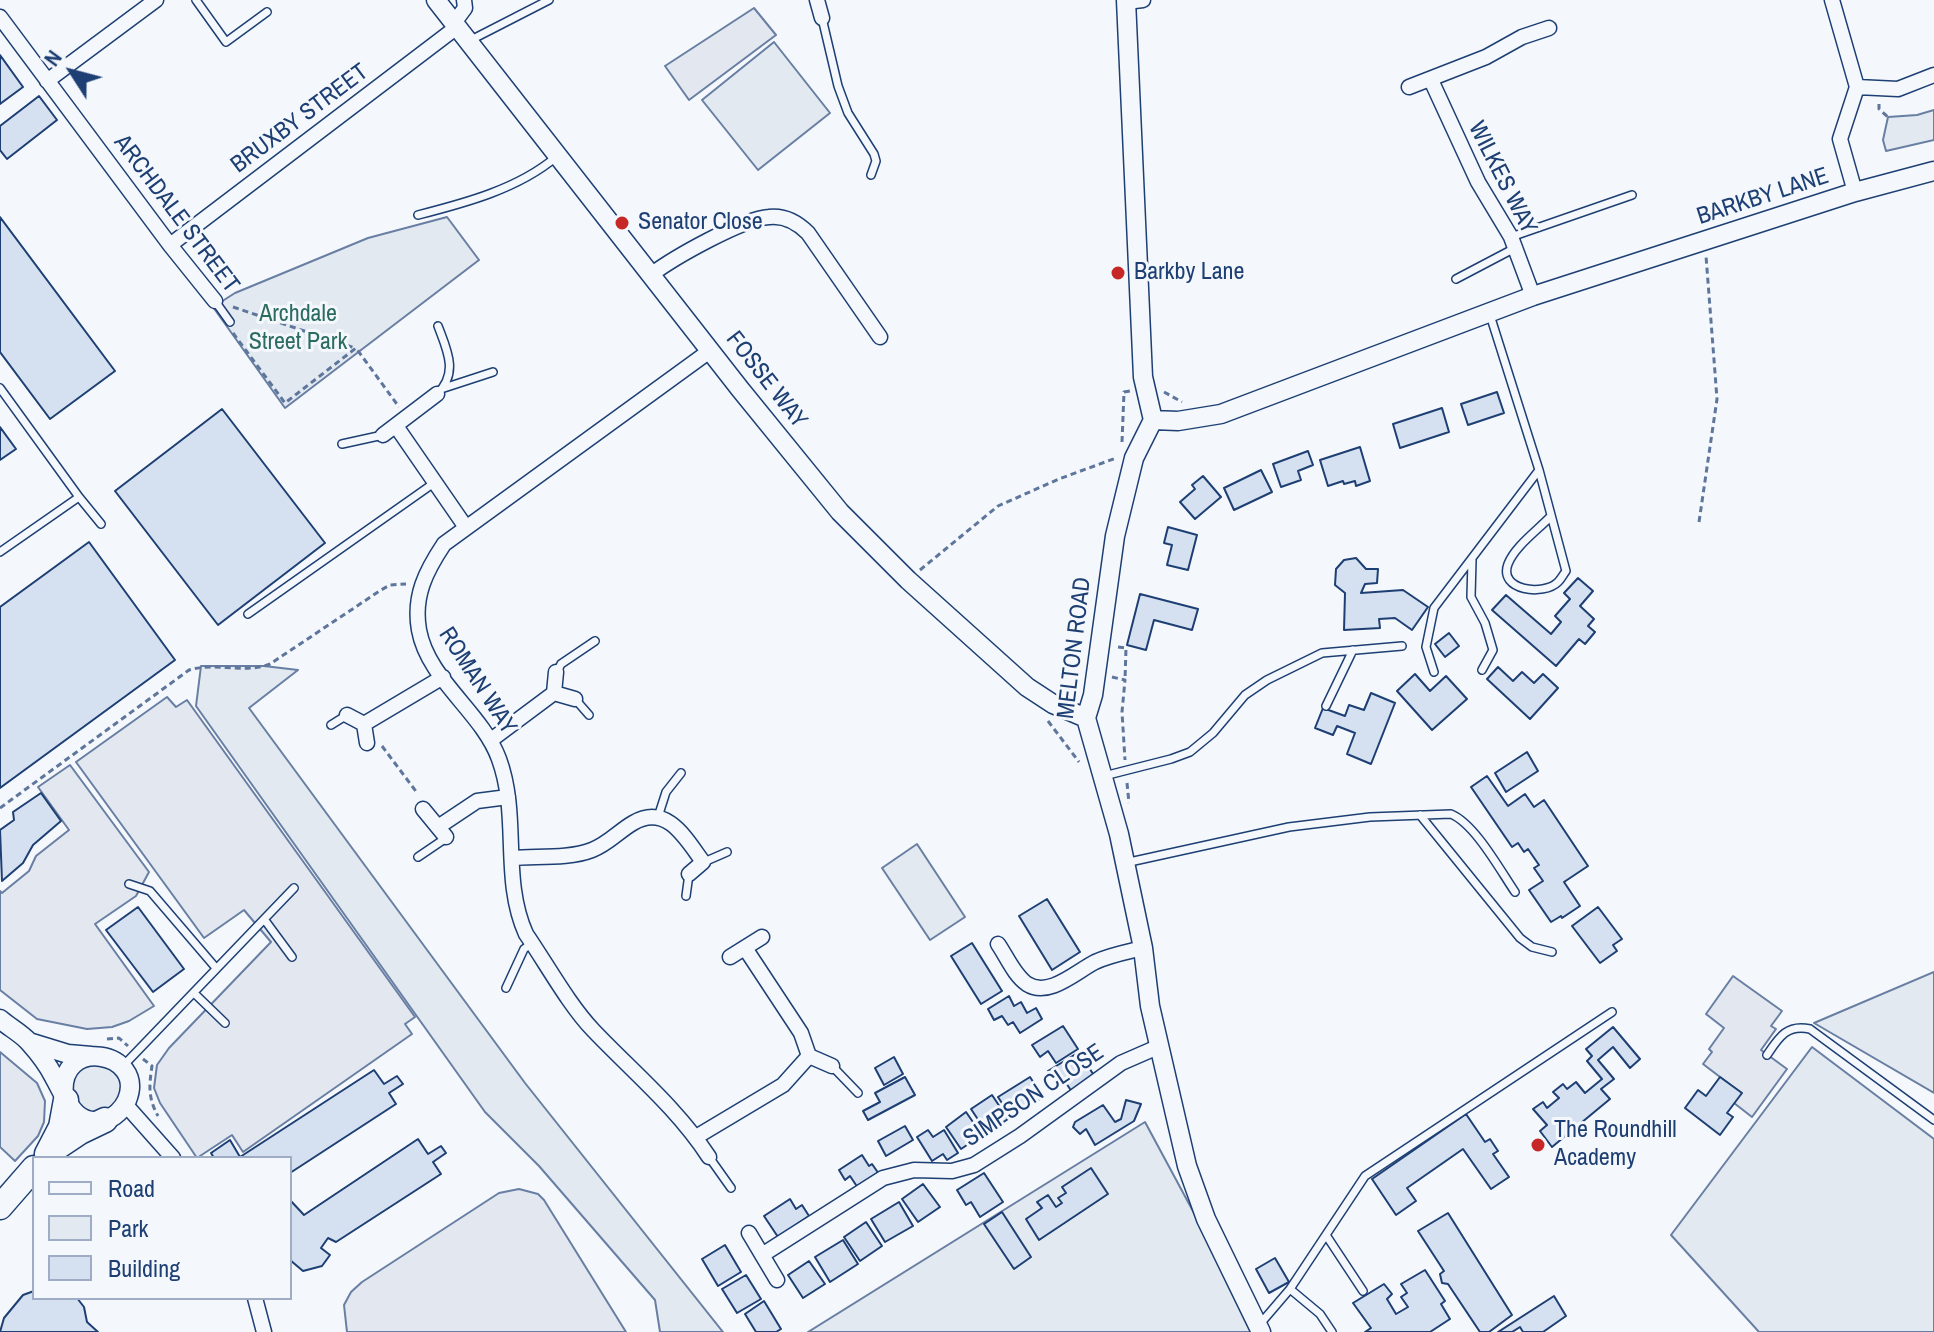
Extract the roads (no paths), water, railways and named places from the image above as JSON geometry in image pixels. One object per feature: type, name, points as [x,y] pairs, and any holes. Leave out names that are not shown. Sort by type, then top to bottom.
[{"type":"highway","points":[[43,1156],[61,1127],[65,1098]]},
{"type":"highway","points":[[49,1156],[80,1132],[105,1120]]},
{"type":"highway","points":[[0,1207],[32,1172]]},
{"type":"street","points":[[47,81],[156,0]]},
{"type":"street","name":"FOSSE WAY","points":[[436,0],[840,512],[908,580],[1027,687],[1053,704],[1086,718]]},
{"type":"street","points":[[460,31],[464,0]]},
{"type":"street","points":[[817,0],[822,18]]},
{"type":"street","points":[[1832,0],[1857,87],[1840,139],[1855,192]]},
{"type":"street","points":[[1132,1],[1143,377],[1153,420]]},
{"type":"street","name":"ARCHDALE STREET","points":[[0,17],[215,301]]},
{"type":"street","points":[[1409,87],[1549,28]]},
{"type":"street","name":"BRUXBY STREET","points":[[170,245],[460,31]]},
{"type":"street","points":[[1857,87],[1898,89],[1934,75]]},
{"type":"street","name":"WILKES WAY","points":[[1431,80],[1472,170],[1513,243],[1533,296]]},
{"type":"street","name":"BARKBY LANE","points":[[1153,420],[1178,421],[1221,414],[1533,296],[1855,192],[1934,171]]},
{"type":"street","points":[[652,274],[752,220],[771,216],[786,218],[798,223],[808,233],[880,337]]},
{"type":"street","name":"ROMAN WAY","points":[[709,1157],[661,1097],[590,1027],[532,943],[519,918],[512,874],[505,777],[491,740],[426,653],[419,631],[420,586],[444,544],[711,350]]},
{"type":"street","points":[[383,435],[440,391]]},
{"type":"street","name":"MELTON ROAD","points":[[1153,420],[1134,458],[1115,536],[1096,673],[1086,718],[1125,863],[1143,948],[1150,1006],[1187,1166],[1206,1219],[1254,1329]]},
{"type":"street","points":[[402,422],[434,483],[465,526]]},
{"type":"street","points":[[491,740],[554,693],[556,672]]},
{"type":"street","points":[[364,724],[443,677]]},
{"type":"street","points":[[554,693],[575,699]]},
{"type":"street","points":[[347,715],[364,724]]},
{"type":"street","points":[[364,724],[367,743]]},
{"type":"street","points":[[423,809],[442,832],[477,801],[508,797]]},
{"type":"street","points":[[513,858],[592,850],[634,822],[649,816],[666,819],[676,826],[703,862],[689,874]]},
{"type":"street","points":[[730,957],[762,937]]},
{"type":"street","points":[[998,944],[1019,976],[1030,986],[1043,988],[1096,962],[1143,948]]},
{"type":"street","points":[[696,1137],[774,1091],[798,1071],[809,1056],[801,1033],[745,948]]},
{"type":"street","points":[[0,1019],[29,1042],[53,1075],[72,1111],[81,1118],[105,1120],[118,1113],[125,1104],[129,1091],[122,1067],[103,1056],[68,1054],[29,1042]]},
{"type":"street","name":"SIMPSON CLOSE","points":[[762,1255],[897,1172],[952,1171],[974,1165],[1114,1068],[1160,1046]]},
{"type":"street","points":[[65,1098],[67,1073],[76,1063],[91,1056]]},
{"type":"street","points":[[809,1056],[832,1066]]},
{"type":"street","points":[[125,1104],[171,1156]]},
{"type":"street","points":[[749,1233],[777,1280]]},
{"type":"street","points":[[256,1300],[264,1332]]},
{"type":"lane","points":[[196,0],[226,42],[267,12]]},
{"type":"lane","points":[[460,31],[549,0]]},
{"type":"lane","points":[[822,18],[843,100],[874,154],[876,161],[871,175]]},
{"type":"lane","points":[[418,215],[497,190],[542,169],[558,156]]},
{"type":"lane","points":[[1456,279],[1513,243],[1632,195]]},
{"type":"lane","name":"ARCHDALE STREET","points":[[215,301],[230,322]]},
{"type":"lane","points":[[1489,312],[1539,470],[1566,571],[1557,584],[1542,590],[1523,589],[1512,583],[1507,565],[1551,516]]},
{"type":"lane","points":[[438,326],[451,364],[440,391]]},
{"type":"lane","points":[[440,391],[493,372]]},
{"type":"lane","points":[[0,388],[101,524]]},
{"type":"lane","points":[[342,444],[383,435]]},
{"type":"lane","points":[[1434,672],[1426,647],[1434,608],[1539,470]]},
{"type":"lane","points":[[248,614],[434,483]]},
{"type":"lane","points":[[0,552],[79,497]]},
{"type":"lane","points":[[1472,558],[1471,597],[1485,623],[1493,650],[1482,670]]},
{"type":"lane","points":[[556,672],[561,664],[595,641]]},
{"type":"lane","points":[[1102,776],[1190,752],[1213,733],[1245,695],[1267,680],[1322,653],[1402,646]]},
{"type":"lane","points":[[1326,706],[1353,650]]},
{"type":"lane","points":[[575,699],[589,715]]},
{"type":"lane","points":[[331,725],[347,715]]},
{"type":"lane","points":[[658,817],[666,792],[681,773]]},
{"type":"lane","points":[[1125,863],[1289,827],[1370,817],[1451,814],[1460,817],[1515,892]]},
{"type":"lane","points":[[1420,815],[1520,938],[1532,947],[1552,952]]},
{"type":"lane","points":[[418,857],[442,832]]},
{"type":"lane","points":[[703,862],[727,852]]},
{"type":"lane","points":[[686,896],[689,874]]},
{"type":"lane","points":[[129,884],[150,891],[216,968]]},
{"type":"lane","points":[[122,1067],[294,888]]},
{"type":"lane","points":[[264,919],[292,957]]},
{"type":"lane","points":[[506,988],[524,949],[532,943]]},
{"type":"lane","points":[[195,994],[225,1023]]},
{"type":"lane","points":[[1254,1329],[1290,1289],[1365,1176],[1612,1012]]},
{"type":"lane","points":[[1767,1055],[1782,1034],[1800,1027],[1810,1029],[1934,1120]]},
{"type":"lane","points":[[832,1066],[858,1093]]},
{"type":"lane","points":[[709,1157],[731,1188]]},
{"type":"lane","points":[[1326,1235],[1363,1291]]},
{"type":"lane","points":[[1290,1289],[1320,1314],[1332,1332]]},
{"type":"place","name":"Senator Close","points":[[622,223]]},
{"type":"place","name":"Barkby Lane","points":[[1118,273]]},
{"type":"place","name":"The Roundhill Academy","points":[[1538,1145]]},
{"type":"park label","name":"Archdale Street Park","points":[[298,329]]}]
